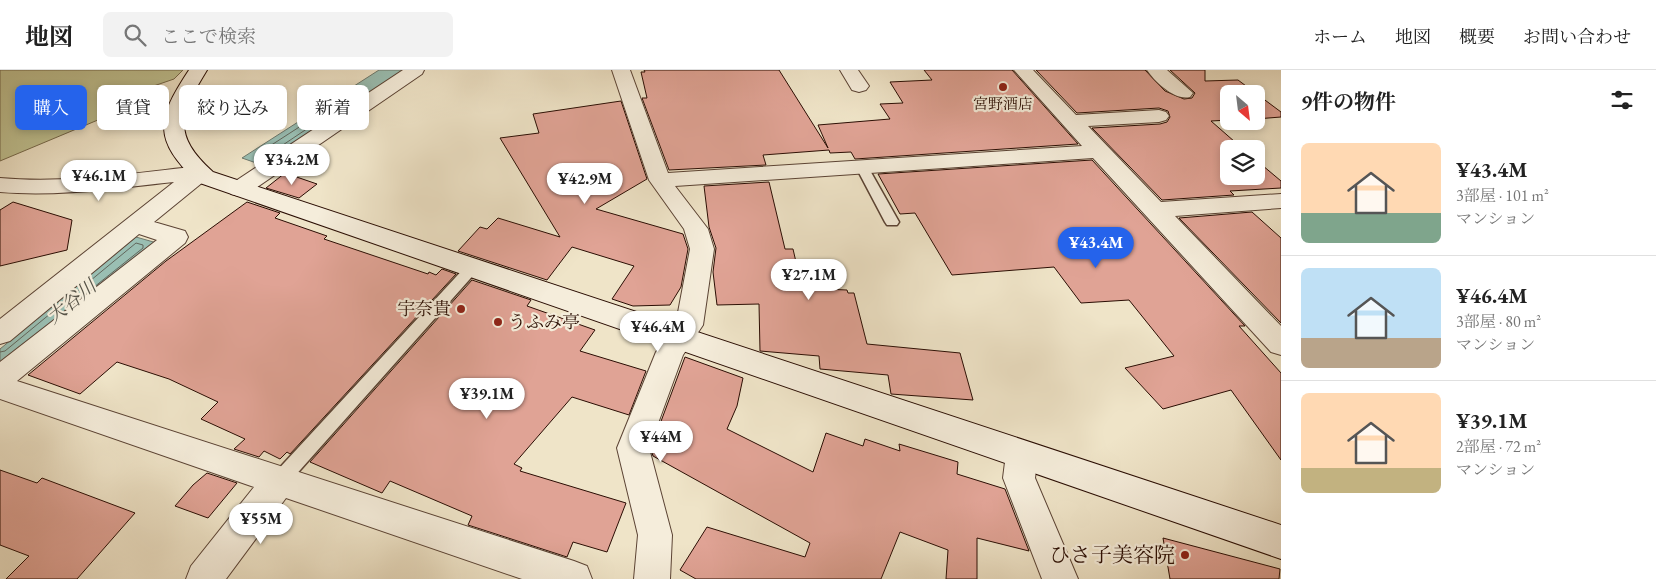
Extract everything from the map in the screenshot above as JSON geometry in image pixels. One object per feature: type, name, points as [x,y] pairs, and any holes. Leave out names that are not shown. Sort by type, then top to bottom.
[{"type":"street","points":[[198,70],[178,103],[173,119],[174,134],[179,149],[190,164],[205,177],[1281,542]]},
{"type":"street","points":[[239,189],[415,70]]},
{"type":"street","points":[[621,70],[660,180],[665,190],[695,224],[700,236],[702,249],[689,325],[670,352],[633,448],[655,535],[652,579]]},
{"type":"street","points":[[1023,70],[1281,344]]},
{"type":"street","points":[[1156,70],[1184,93]]},
{"type":"street","points":[[1071,121],[1159,116]]},
{"type":"street","points":[[660,180],[1100,151]]},
{"type":"street","points":[[0,185],[24,187],[114,182],[200,173]]},
{"type":"street","points":[[0,334],[200,173]]},
{"type":"street","points":[[1155,210],[1281,202]]},
{"type":"street","points":[[0,378],[176,236],[135,225]]},
{"type":"street","points":[[0,387],[574,579]]},
{"type":"street","points":[[1022,454],[1019,478],[1060,579]]},
{"type":"street","points":[[204,579],[279,481]]},
{"type":"lane","points":[[862,167],[892,222]]},
{"type":"lane","points":[[279,481],[472,268]]},
{"type":"green space","points":[[0,70],[183,70],[174,79],[156,85],[97,85],[97,120],[87,125],[87,85],[15,85],[15,130],[74,130],[0,161]]},
{"type":"water","points":[[379,70],[404,70],[369,93],[369,85],[356,85]]},
{"type":"water","points":[[297,123],[297,130],[314,130],[262,165],[242,158],[287,130]]},
{"type":"water","name":"大谷川","points":[[136,237],[157,243],[0,368],[0,349]]},
{"type":"building","points":[[644,70],[779,70],[828,148],[818,125],[890,119],[880,104],[903,103],[890,82],[932,80],[924,70],[1012,70],[1078,144],[855,159],[851,152],[830,153],[829,150],[763,155],[766,165],[669,170],[642,98],[647,98],[641,72],[645,72]]},
{"type":"building","points":[[1036,70],[1145,70],[1165,91],[1184,99],[1192,98],[1195,93],[1170,70],[1205,70],[1205,81],[1238,80],[1245,85],[1220,85],[1220,120],[1211,121],[1233,140],[1220,140],[1220,185],[1265,185],[1265,168],[1281,181],[1281,188],[1230,191],[1234,195],[1162,200],[1092,128],[1160,124],[1167,122],[1170,117],[1168,111],[1159,108],[1077,113]]},
{"type":"building","points":[[1265,100],[1281,112],[1281,117],[1265,118]]},
{"type":"building","points":[[621,101],[647,179],[596,209],[683,234],[688,249],[681,287],[670,305],[633,306],[612,299],[634,266],[572,247],[547,280],[458,251],[480,227],[487,229],[498,218],[560,237],[500,138],[539,133],[533,114]]},
{"type":"building","points":[[1092,160],[1245,326],[1239,326],[1281,373],[1281,460],[1231,390],[1163,409],[1125,368],[1174,356],[1129,300],[1081,303],[1054,267],[952,275],[915,213],[900,214],[878,174]]},
{"type":"building","points":[[285,173],[317,184],[299,198],[266,188]]},
{"type":"building","points":[[769,182],[785,249],[793,249],[802,288],[847,290],[848,293],[854,293],[867,344],[960,353],[973,400],[891,394],[888,375],[820,369],[819,356],[760,351],[759,304],[717,305],[713,272],[716,248],[709,227],[704,186]]},
{"type":"building","points":[[13,202],[72,220],[67,250],[0,266],[0,210]]},
{"type":"building","points":[[247,202],[280,213],[275,218],[327,236],[324,239],[428,274],[429,272],[436,275],[442,269],[456,274],[290,454],[287,452],[280,459],[264,451],[259,457],[234,449],[245,439],[201,419],[218,402],[169,379],[117,362],[80,394],[28,375],[166,261]]},
{"type":"building","points":[[1252,212],[1281,238],[1281,323],[1179,218]]},
{"type":"building","points":[[472,280],[531,300],[527,306],[595,330],[580,351],[646,371],[629,415],[572,397],[514,464],[522,468],[520,471],[626,503],[607,552],[573,542],[567,557],[468,525],[472,516],[390,481],[382,493],[310,462]]},
{"type":"building","points":[[685,357],[743,378],[737,406],[727,429],[813,472],[826,433],[863,446],[865,439],[900,451],[899,444],[958,462],[957,474],[1005,489],[1029,551],[977,538],[977,579],[946,579],[948,550],[900,532],[881,579],[696,579],[680,570],[707,527],[805,557],[810,543],[653,456],[651,450],[668,427],[660,424]]},
{"type":"building","points":[[0,470],[37,483],[42,478],[135,513],[77,579],[6,579],[29,556],[0,545]]},
{"type":"building","points":[[207,473],[237,483],[208,518],[175,506],[193,485]]},
{"type":"building","points":[[1163,538],[1280,569],[1279,579],[1170,579]]},
{"type":"place","name":"宮野酒店","points":[[1003,87]]},
{"type":"place","name":"宇奈貴","points":[[461,309]]},
{"type":"place","name":"うふみ亭","points":[[498,322]]},
{"type":"place","name":"ひさ子美容院","points":[[1185,555]]}]
